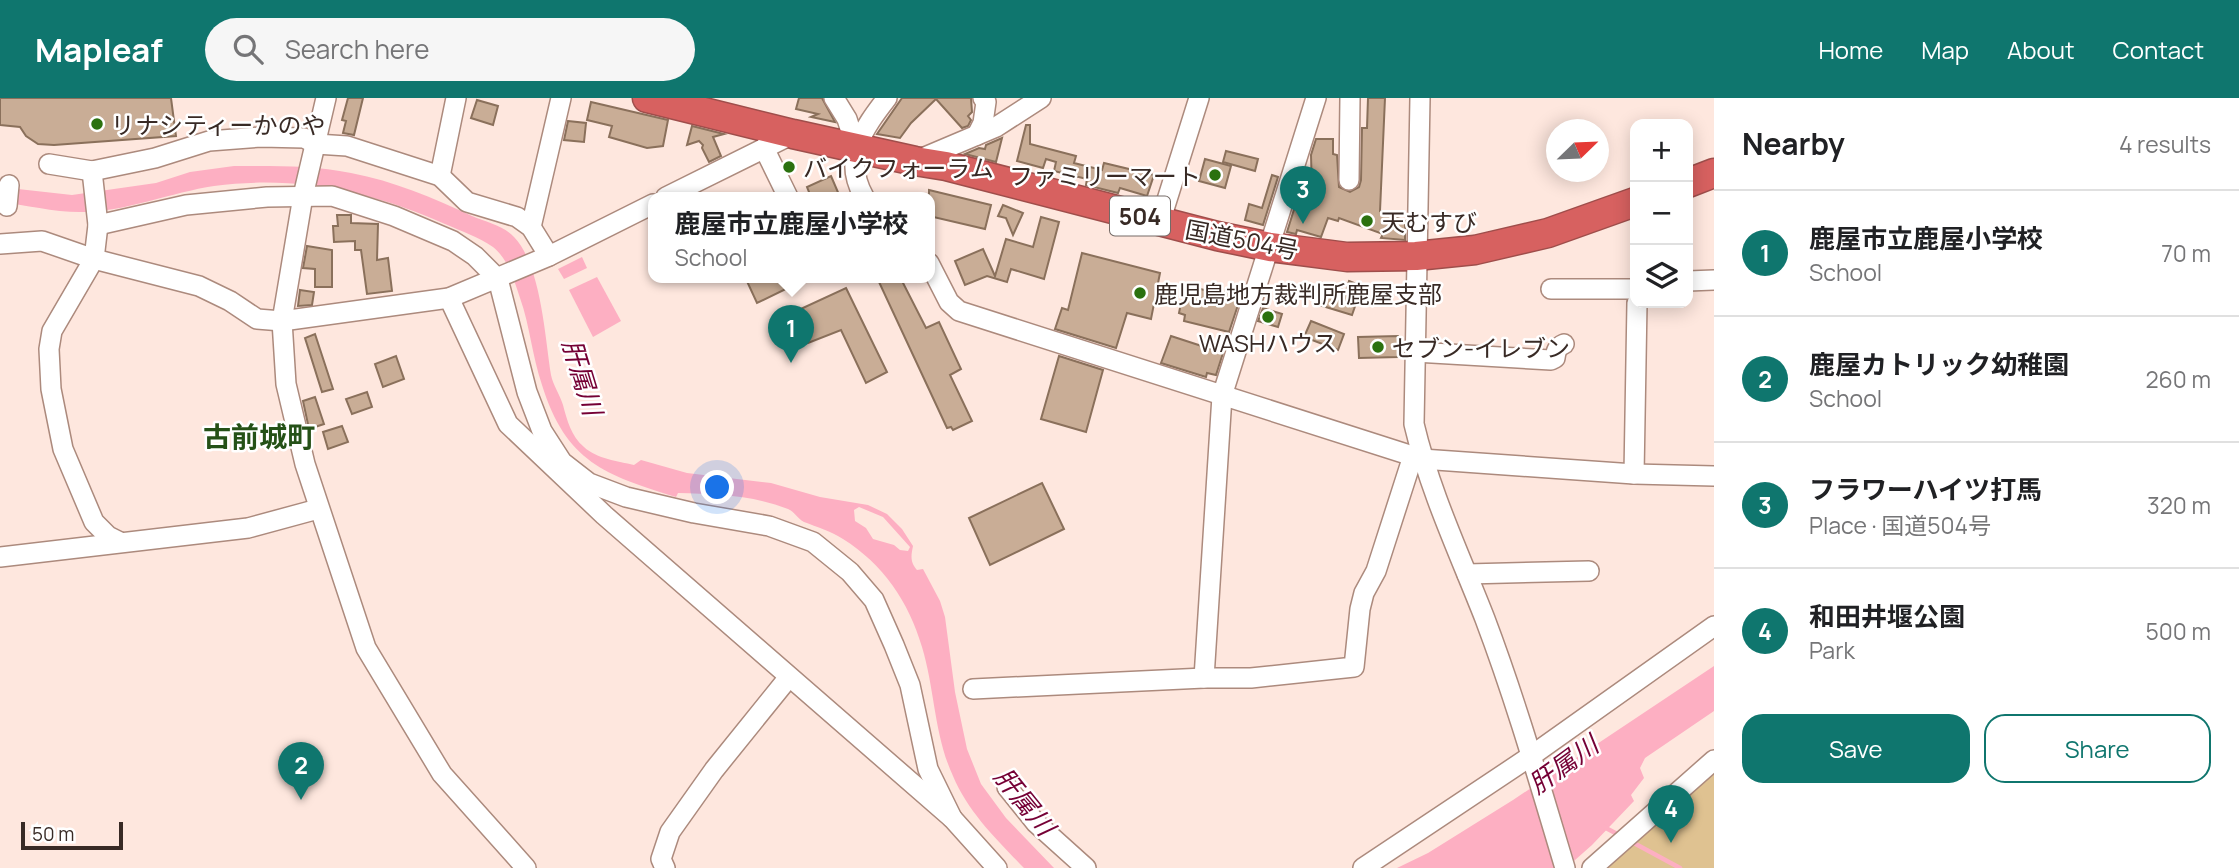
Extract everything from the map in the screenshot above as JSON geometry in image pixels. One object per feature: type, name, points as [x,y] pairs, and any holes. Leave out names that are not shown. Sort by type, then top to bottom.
[{"type":"highway","name":"国道504号","points":[[647,98],[793,134],[946,166],[1160,222],[1269,247],[1347,257],[1416,256],[1475,250],[1548,233],[1630,204]]},
{"type":"highway","points":[[1691,182],[1714,173]]},
{"type":"street","points":[[326,98],[303,196],[282,321],[286,384],[305,464],[366,648],[442,774],[526,868]]},
{"type":"street","points":[[440,176],[456,98]]},
{"type":"street","points":[[531,227],[561,98]]},
{"type":"street","points":[[834,98],[847,119],[856,147]]},
{"type":"street","points":[[861,192],[853,172],[856,147],[887,98]]},
{"type":"street","points":[[977,135],[983,123],[986,102],[983,98]]},
{"type":"street","points":[[915,161],[996,127],[1041,98]]},
{"type":"street","points":[[1160,222],[1199,98]]},
{"type":"street","points":[[1204,678],[1222,396],[1316,98]]},
{"type":"street","points":[[1349,180],[1350,98]]},
{"type":"street","points":[[1420,98],[1413,424],[1417,458],[1486,622],[1565,868]]},
{"type":"street","points":[[676,192],[793,134]]},
{"type":"street","points":[[49,164],[92,174],[209,141],[261,136],[304,138],[316,144],[347,146],[440,176],[467,202],[517,217],[531,227],[549,256]]},
{"type":"street","points":[[764,148],[786,192]]},
{"type":"street","points":[[92,174],[97,221],[94,259],[52,331],[48,349],[51,389],[63,449],[94,522],[108,536],[120,542]]},
{"type":"street","points":[[7,206],[9,185]]},
{"type":"street","points":[[97,221],[186,205],[332,196],[394,216],[453,241],[475,256],[498,279],[527,391],[542,431],[562,462],[589,483],[626,497],[694,513],[769,526],[813,542],[850,572],[874,600],[909,685],[928,769],[952,818],[987,864]]},
{"type":"street","points":[[0,244],[42,241],[94,259],[199,286],[230,301],[257,319],[282,321],[449,298],[549,256],[648,206]]},
{"type":"street","points":[[935,275],[949,302],[959,311],[1417,458],[1634,474],[1714,476]]},
{"type":"street","points":[[1693,281],[1714,280]]},
{"type":"street","points":[[1551,289],[1630,289]]},
{"type":"street","points":[[449,298],[508,424],[604,515],[952,818]]},
{"type":"street","points":[[1634,474],[1637,308]]},
{"type":"street","points":[[1415,352],[1551,360],[1564,344]]},
{"type":"street","points":[[972,689],[1251,678],[1354,667],[1364,593],[1376,571],[1417,458]]},
{"type":"street","points":[[0,557],[248,528],[318,509]]},
{"type":"street","points":[[1467,574],[1589,571]]},
{"type":"street","points":[[1363,868],[1531,756],[1714,626]]},
{"type":"street","points":[[665,868],[662,859],[670,832],[714,770],[789,677]]},
{"type":"street","points":[[1592,868],[1714,760]]},
{"type":"street","points":[[1007,787],[1037,823],[1086,868]]},
{"type":"shaded area","points":[[234,166],[293,166],[337,170],[398,185],[500,227],[514,237],[530,265],[540,302],[552,379],[573,433],[589,451],[634,465],[641,460],[687,473],[771,483],[820,497],[868,505],[887,514],[902,529],[913,546],[913,564],[917,570],[923,569],[940,601],[967,749],[981,784],[1006,818],[1054,868],[1024,868],[984,825],[959,789],[942,745],[917,630],[893,586],[870,560],[843,539],[804,522],[788,509],[775,504],[706,494],[678,493],[676,497],[609,472],[591,462],[576,448],[563,432],[542,385],[510,270],[503,258],[488,243],[417,212],[389,203],[332,188],[303,184],[244,183],[214,186],[132,205],[84,212],[0,202],[0,187],[72,195],[156,183],[190,172]],"holes":[[[859,507],[883,517],[910,547],[908,551],[873,539],[866,528],[855,521],[854,510]]]},
{"type":"shaded area","points":[[582,257],[587,268],[564,279],[558,269]]},
{"type":"shaded area","points":[[597,277],[621,321],[593,337],[569,290]]},
{"type":"shaded area","points":[[1714,666],[1714,711],[1645,758],[1640,768],[1644,778],[1631,795],[1634,801],[1566,868],[1397,868],[1428,853],[1513,800]]},
{"type":"shaded area","points":[[1714,767],[1714,868],[1600,868]]},
{"type":"building","name":"リナシティーかのや","points":[[0,98],[171,98],[176,136],[38,144],[26,136],[20,127],[0,125]]},
{"type":"building","points":[[348,98],[363,98],[354,135],[343,133],[346,121],[342,120]]},
{"type":"building","points":[[799,98],[822,98],[835,122],[811,117],[818,114],[796,109]]},
{"type":"building","points":[[902,98],[971,98],[972,112],[968,116],[971,120],[968,126],[962,128],[936,99],[900,138],[877,134]]},
{"type":"building","points":[[1368,98],[1385,98],[1380,211],[1405,221],[1405,240],[1381,238],[1383,234],[1339,218],[1338,221],[1328,218],[1321,237],[1297,230],[1296,234],[1287,232],[1301,187],[1312,191],[1311,155],[1316,139],[1333,139],[1339,187],[1350,192],[1359,187],[1362,128],[1367,128]]},
{"type":"building","points":[[477,100],[498,106],[493,125],[471,118]]},
{"type":"building","points":[[591,102],[668,120],[663,146],[647,148],[609,137],[612,126],[587,120]]},
{"type":"building","points":[[568,121],[586,123],[584,142],[564,140]]},
{"type":"building","points":[[1026,125],[1030,125],[1030,144],[1076,156],[1074,163],[1102,170],[1104,163],[1154,175],[1147,196],[1120,188],[1118,193],[1086,185],[1087,179],[1054,171],[1056,162],[1046,159],[1043,168],[1017,161]]},
{"type":"building","points":[[692,126],[724,134],[713,137],[721,156],[709,162],[699,141],[687,145]]},
{"type":"building","points":[[1002,138],[996,162],[965,154],[979,148],[985,149],[986,145]]},
{"type":"building","points":[[1226,151],[1258,159],[1255,171],[1223,162]]},
{"type":"building","points":[[1205,159],[1231,166],[1225,188],[1199,181]]},
{"type":"building","points":[[1272,175],[1278,177],[1263,225],[1245,220],[1249,204],[1262,208]]},
{"type":"building","points":[[831,176],[838,192],[809,192],[807,187]]},
{"type":"building","points":[[929,190],[991,205],[985,229],[935,217],[935,192]]},
{"type":"building","points":[[1003,205],[1023,213],[1013,235],[1006,218],[998,216]]},
{"type":"building","points":[[337,215],[351,215],[351,223],[378,224],[377,260],[388,258],[392,291],[367,294],[361,250],[355,250],[355,241],[334,242],[333,226],[338,226]]},
{"type":"building","points":[[1041,217],[1059,222],[1044,279],[1011,269],[1007,282],[987,276],[965,285],[955,261],[983,249],[995,276],[1006,239],[1033,247]]},
{"type":"building","points":[[307,246],[332,250],[332,287],[315,287],[315,269],[303,268]]},
{"type":"building","points":[[1082,253],[1160,273],[1151,319],[1127,313],[1116,348],[1055,329],[1062,308],[1068,310]]},
{"type":"building","points":[[1349,281],[1362,286],[1352,315],[1316,304],[1323,283],[1346,291]]},
{"type":"building","points":[[748,283],[791,283],[792,286],[757,303]]},
{"type":"building","points":[[879,283],[903,283],[926,328],[939,322],[961,369],[950,375],[972,421],[953,430],[951,427],[947,428]]},
{"type":"building","points":[[1192,287],[1225,295],[1226,289],[1239,292],[1237,298],[1240,299],[1229,332],[1184,321],[1185,315],[1179,313],[1181,303],[1185,304]]},
{"type":"building","points":[[846,288],[887,372],[866,383],[841,330],[808,343],[792,313]]},
{"type":"building","points":[[300,290],[314,292],[312,305],[298,306]]},
{"type":"building","points":[[1263,308],[1282,314],[1278,327],[1258,321]]},
{"type":"building","points":[[1311,321],[1344,334],[1338,350],[1304,337]]},
{"type":"building","points":[[315,334],[333,389],[322,392],[305,338]]},
{"type":"building","points":[[1171,336],[1223,353],[1216,375],[1207,373],[1206,377],[1161,363]]},
{"type":"building","name":"セブン-イレブン","points":[[1398,336],[1398,357],[1359,358],[1358,337]]},
{"type":"building","points":[[396,356],[404,379],[383,387],[375,364]]},
{"type":"building","points":[[1059,356],[1103,370],[1086,432],[1041,419]]},
{"type":"building","points":[[367,392],[372,407],[352,414],[346,399]]},
{"type":"building","points":[[315,397],[324,424],[309,429],[303,401]]},
{"type":"building","points":[[342,426],[348,442],[328,449],[323,432]]},
{"type":"building","points":[[1042,483],[1064,529],[990,565],[969,518]]},
{"type":"waterway","points":[[1604,827],[1621,836]]},
{"type":"waterway","points":[[1632,842],[1680,868]]},
{"type":"place","name":"リナシティーかのや","points":[[97,124]]},
{"type":"place","name":"バイクフォーラム","points":[[789,167]]},
{"type":"place","name":"ファミリーマート","points":[[1215,175]]},
{"type":"place","name":"天むすび","points":[[1367,221]]},
{"type":"place","name":"フラワーハイツ打馬","points":[[1303,224]]},
{"type":"place","name":"鹿児島地方裁判所鹿屋支部","points":[[1140,293]]},
{"type":"place","name":"WASHハウス","points":[[1268,317]]},
{"type":"place","name":"セブン-イレブン","points":[[1378,347]]},
{"type":"place","name":"鹿屋市立鹿屋小学校","points":[[791,363]]},
{"type":"place","name":"鹿屋カトリック幼稚園","points":[[301,800]]},
{"type":"place","name":"和田井堰公園","points":[[1671,843]]},
{"type":"district","name":"古前城町","points":[[259,436]]},
{"type":"water label","name":"肝属川","points":[[583,377]]},
{"type":"water label","name":"肝属川","points":[[1563,764]]},
{"type":"water label","name":"肝属川","points":[[1025,801]]}]
